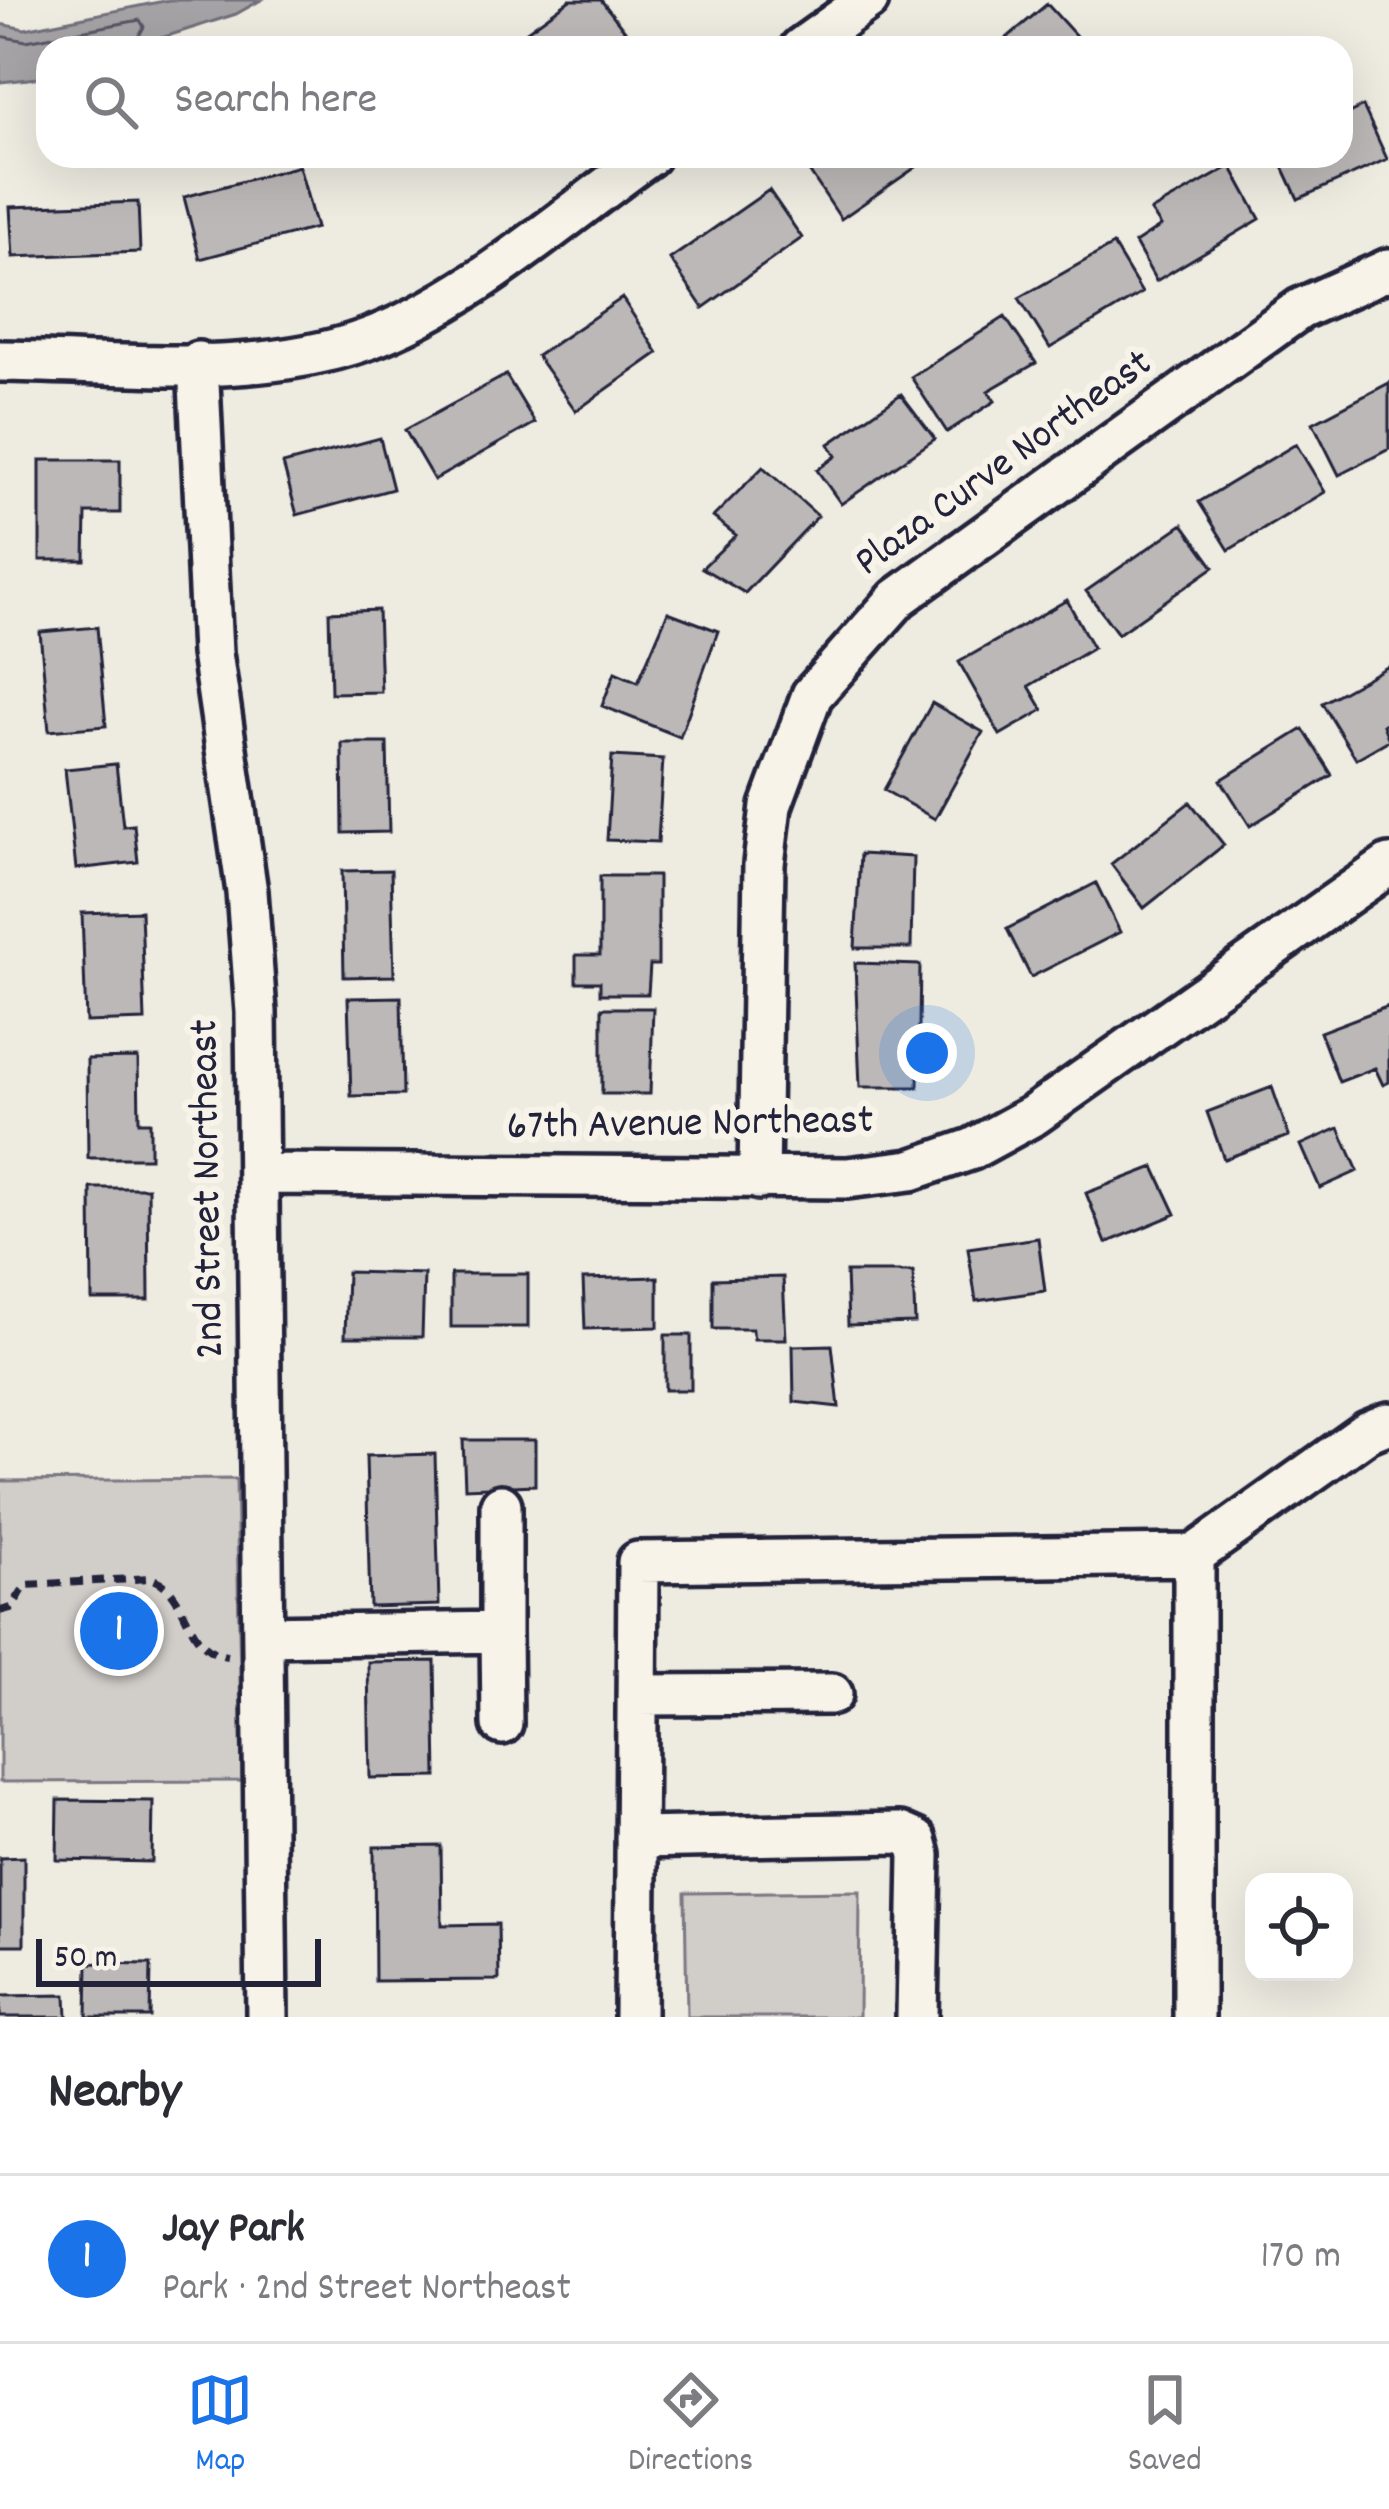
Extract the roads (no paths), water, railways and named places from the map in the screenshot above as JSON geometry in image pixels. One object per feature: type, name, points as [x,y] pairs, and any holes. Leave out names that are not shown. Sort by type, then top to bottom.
[{"type":"street","points":[[818,36],[868,0]]},
{"type":"street","points":[[0,361],[262,362],[365,340],[470,284],[632,168]]},
{"type":"street","name":"Plaza Curve Northeast","points":[[759,1179],[764,864],[771,806],[812,694],[898,598],[1300,309],[1389,268]]},
{"type":"street","name":"2nd Street Northeast","points":[[198,362],[212,653],[248,892],[259,1174],[267,2017]]},
{"type":"street","name":"67th Avenue Northeast","points":[[259,1174],[759,1179],[911,1171],[972,1149],[1034,1115],[1389,865]]},
{"type":"street","points":[[635,2017],[638,1562],[1193,1555],[1367,1432],[1389,1423]]},
{"type":"street","points":[[501,1505],[502,1724]]},
{"type":"street","points":[[1193,1555],[1194,2017]]},
{"type":"street","points":[[263,1646],[501,1632]]},
{"type":"street","points":[[638,1695],[832,1694]]},
{"type":"street","points":[[636,1838],[900,1833],[916,1840],[920,1855],[917,2017]]},
{"type":"water","points":[[169,0],[261,0],[236,14],[167,36],[36,36],[36,78],[0,82],[0,24],[25,29]]},
{"type":"place","name":"Jay Park","points":[[119,1631]]}]
